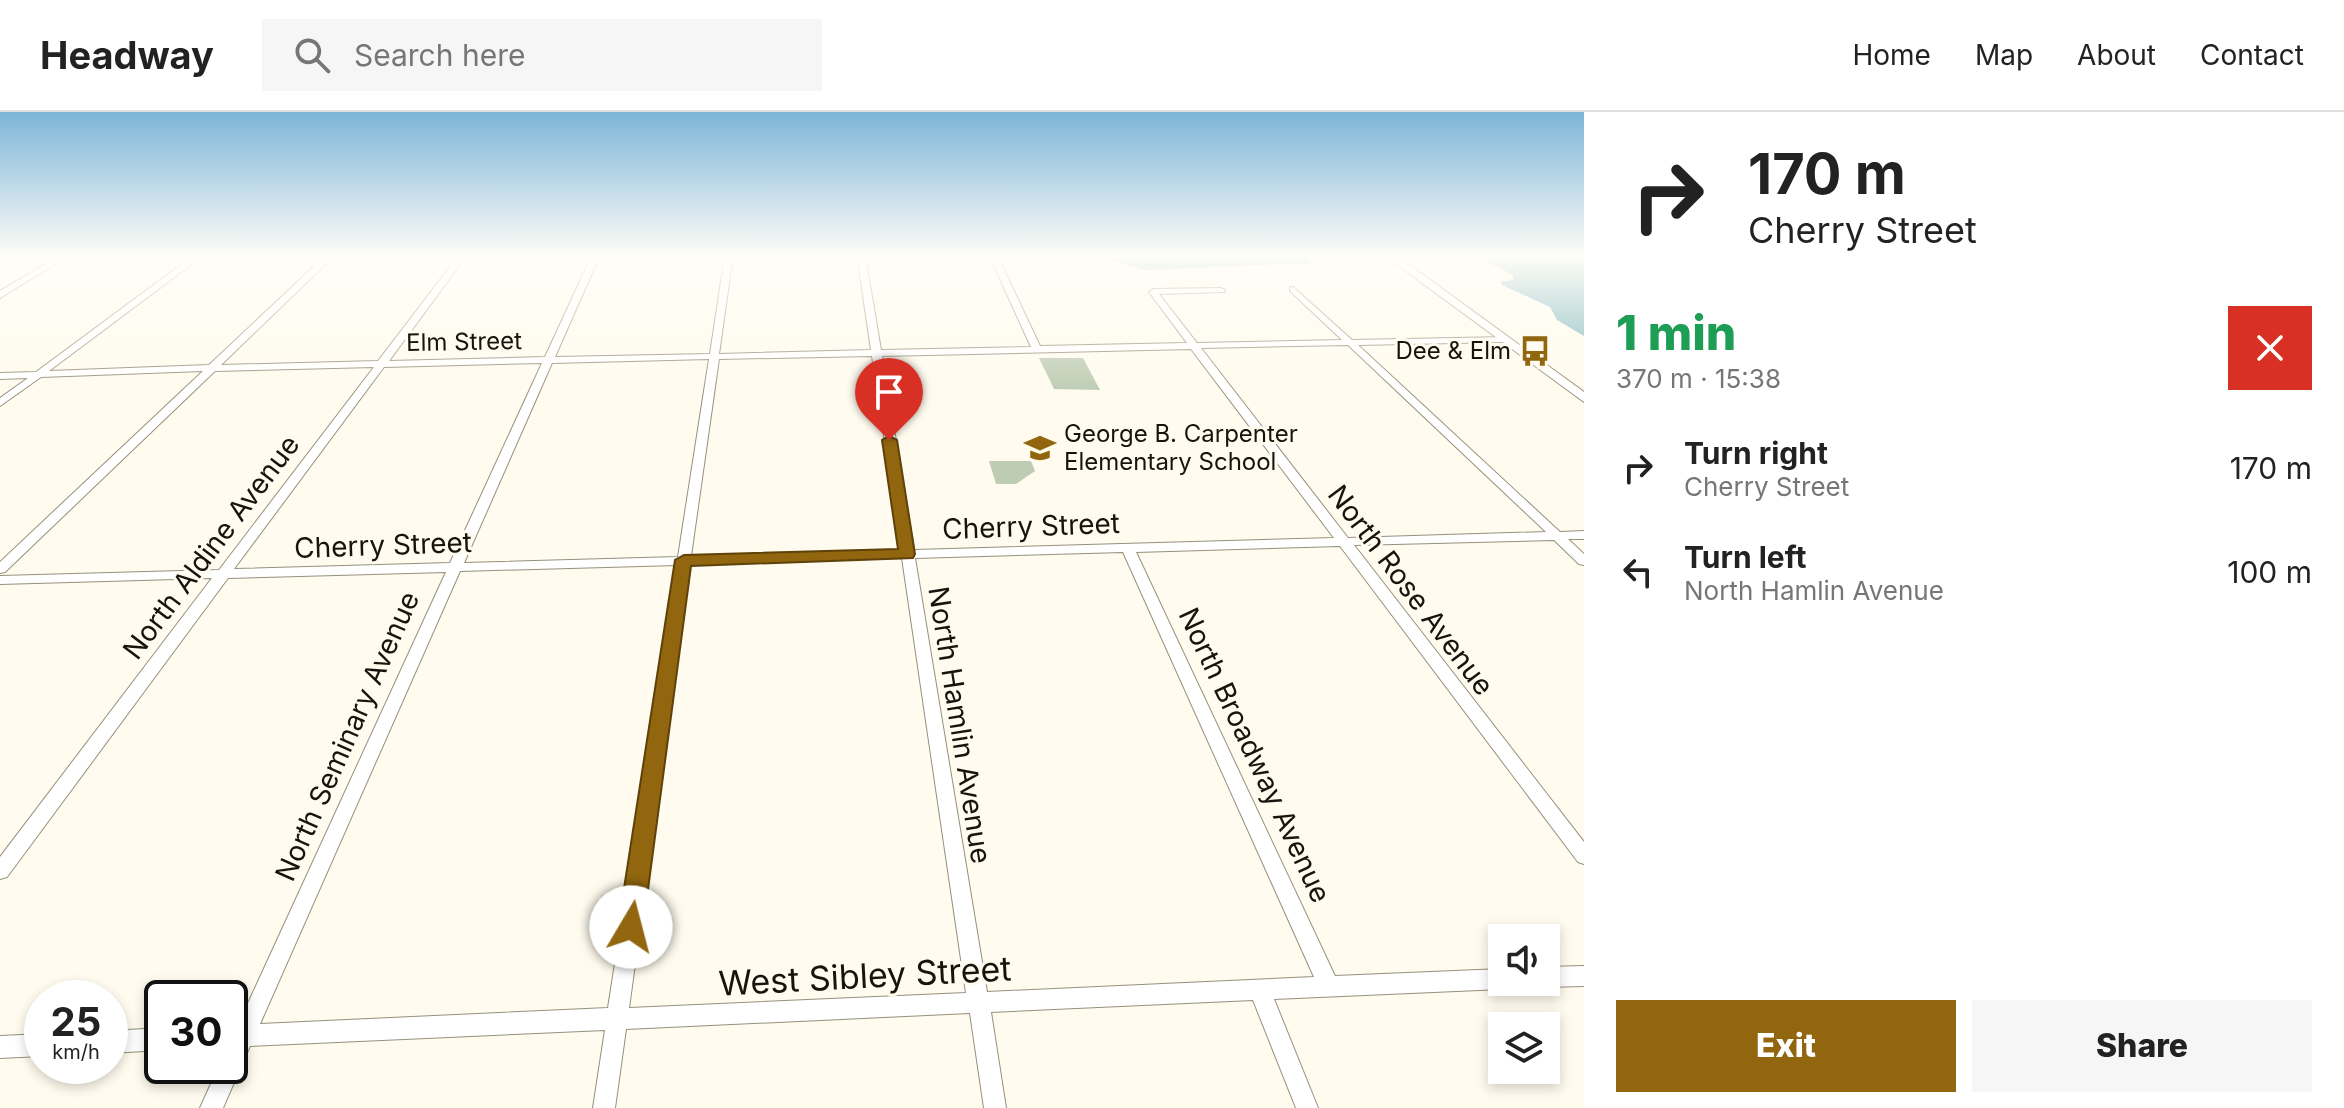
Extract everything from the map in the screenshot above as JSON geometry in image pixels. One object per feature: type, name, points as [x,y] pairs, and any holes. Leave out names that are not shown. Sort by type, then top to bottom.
[{"type":"main road","points":[[1453,301],[1584,398]]},
{"type":"street","points":[[0,403],[137,301]]},
{"type":"street","points":[[0,569],[284,301]]},
{"type":"street","name":"North Aldine Avenue","points":[[0,871],[428,301]]},
{"type":"street","name":"North Seminary Avenue","points":[[248,1013],[457,567],[575,301]]},
{"type":"street","points":[[604,1108],[723,301]]},
{"type":"street","name":"North Hamlin Avenue","points":[[868,301],[995,1108]]},
{"type":"street","points":[[1015,301],[1037,350]]},
{"type":"street","name":"North Rose Avenue","points":[[1160,301],[1584,856]]},
{"type":"street","points":[[1306,301],[1584,561]]},
{"type":"street","name":"Elm Street","points":[[0,376],[382,364],[1504,339]]},
{"type":"street","name":"Cherry Street","points":[[0,580],[1584,535]]},
{"type":"street","name":"North Broadway Avenue","points":[[1127,547],[1329,987]]},
{"type":"street","points":[[1560,977],[1584,976]]},
{"type":"street","name":"West Sibley Street","points":[[248,1036],[1488,980]]},
{"type":"street","points":[[1259,989],[1307,1108]]},
{"type":"street","points":[[0,1047],[24,1046]]},
{"type":"street","name":"North Seminary Avenue","points":[[211,1108],[222,1084]]},
{"type":"green space","points":[[1039,358],[1083,358],[1100,390],[1054,389]]},
{"type":"green space","points":[[989,461],[1031,461],[1035,471],[1016,484],[996,484]]},
{"type":"water","points":[[1538,301],[1584,301],[1584,336],[1557,320],[1550,307]]},
{"type":"place","name":"Dee & Elm","points":[[1535,351]]},
{"type":"place","name":"George B. Carpenter Elementary School","points":[[1040,448]]},
{"type":"route","points":[[631,927],[684,560],[907,554],[889,440]]}]
